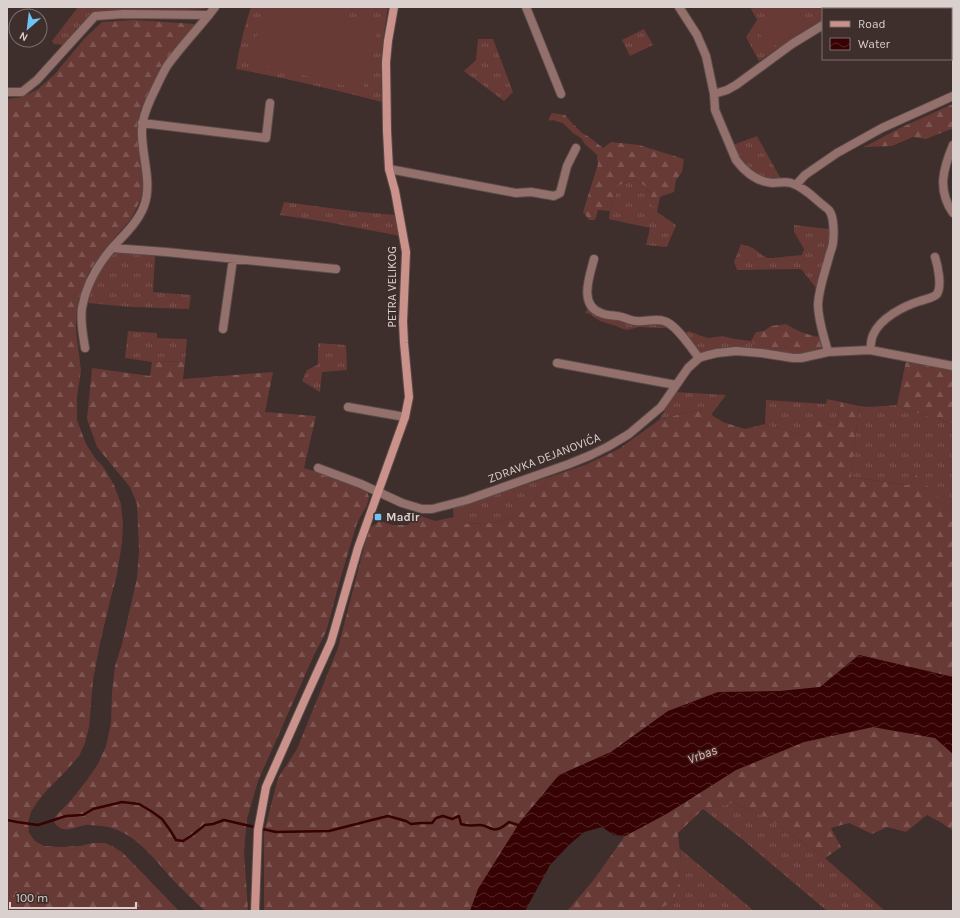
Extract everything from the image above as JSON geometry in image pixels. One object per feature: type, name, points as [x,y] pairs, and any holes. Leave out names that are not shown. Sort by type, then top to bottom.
[{"type":"street","points":[[84,348],[82,309],[85,297],[96,271],[104,258],[139,216],[147,196],[147,173],[142,143],[142,122],[146,108],[166,68],[215,7]]},
{"type":"street","name":"PETRA VELIKOG","points":[[255,911],[258,826],[266,787],[331,642],[358,548],[405,417],[409,397],[403,322],[406,252],[395,190],[389,169],[387,131],[386,62],[394,7]]},
{"type":"street","points":[[526,7],[561,94]]},
{"type":"street","points":[[679,7],[697,35],[702,46],[710,74],[714,94],[715,110],[736,160],[757,179],[774,183],[786,182],[796,185],[831,213],[833,221],[833,242],[818,302],[820,324],[828,352]]},
{"type":"street","points":[[7,92],[22,92],[38,80],[95,16],[124,14],[209,15]]},
{"type":"street","points":[[714,94],[727,90],[736,85],[792,44],[822,26]]},
{"type":"street","points":[[796,185],[805,175],[837,153],[882,128],[953,96]]},
{"type":"street","points":[[142,122],[266,138],[270,103]]},
{"type":"street","points":[[953,145],[942,185],[948,205],[953,213]]},
{"type":"street","points":[[389,169],[516,193],[532,192],[554,196],[560,194],[567,166],[576,148]]},
{"type":"street","points":[[112,248],[336,269]]},
{"type":"street","points":[[870,350],[873,334],[882,321],[896,311],[910,304],[935,296],[939,284],[938,268],[935,257]]},
{"type":"street","points":[[223,329],[233,259]]},
{"type":"street","points":[[594,259],[587,293],[590,305],[595,311],[636,321],[664,320],[678,332],[699,358],[717,353],[736,351],[793,358],[828,352],[870,350],[953,366]]},
{"type":"street","name":"ZDRAVKA DEJANOVIĆA","points":[[318,468],[361,484],[412,507],[432,509],[467,500],[569,464],[591,455],[629,434],[661,407],[688,368],[699,358]]},
{"type":"street","points":[[557,363],[676,384]]},
{"type":"street","points":[[348,407],[405,417]]},
{"type":"green space","points":[[78,7],[209,7],[205,9],[139,12],[95,12],[90,14],[63,45],[54,44],[52,41]]},
{"type":"green space","points":[[251,7],[388,7],[382,54],[382,102],[309,84],[236,69],[242,38]]},
{"type":"green space","points":[[264,7],[311,7],[379,24],[363,90],[250,62]]},
{"type":"green space","points":[[750,7],[853,7],[822,8],[822,20],[759,61],[746,37],[757,20]]},
{"type":"green space","points":[[788,7],[797,7],[808,24],[770,49],[756,28]]},
{"type":"green space","points":[[135,20],[194,24],[194,29],[173,51],[160,68],[140,111],[138,139],[143,185],[141,199],[131,219],[103,251],[88,274],[79,299],[76,315],[76,331],[81,370],[77,397],[77,420],[86,444],[104,468],[114,485],[121,504],[123,524],[122,543],[117,574],[100,643],[93,680],[89,727],[85,743],[79,756],[38,801],[31,812],[28,822],[29,833],[35,841],[44,846],[60,847],[105,843],[114,847],[123,853],[179,911],[7,911],[7,99],[23,97],[38,89],[54,75],[84,39],[102,22]]},
{"type":"green space","points":[[644,29],[653,45],[630,56],[622,40]]},
{"type":"green space","points":[[478,39],[493,39],[513,92],[504,101],[464,71],[476,60]]},
{"type":"green space","points":[[953,104],[953,131],[951,129],[926,139],[913,137],[892,146],[864,147],[902,127]]},
{"type":"green space","points":[[552,113],[565,115],[582,133],[603,148],[611,142],[639,145],[684,159],[682,172],[676,180],[674,192],[660,197],[658,207],[651,206],[651,194],[645,186],[635,179],[619,185],[610,211],[598,210],[595,220],[589,220],[583,212],[598,164],[597,155],[581,138],[573,133],[563,123],[552,120],[549,121]]},
{"type":"green space","points":[[757,136],[781,179],[768,178],[755,174],[741,162],[733,145]]},
{"type":"green space","points":[[635,179],[645,186],[651,194],[651,205],[658,207],[657,212],[676,225],[667,247],[646,245],[650,228],[609,219],[610,211],[619,185]]},
{"type":"green space","points":[[284,202],[396,215],[400,236],[327,222],[280,215]]},
{"type":"green space","points":[[794,225],[829,229],[830,241],[817,289],[801,269],[737,270],[734,262],[741,244],[753,248],[767,258],[802,255],[804,249],[794,232]]},
{"type":"green space","points":[[118,252],[155,256],[153,292],[191,295],[189,309],[131,307],[88,303],[95,277],[113,254]]},
{"type":"green space","points":[[588,308],[664,324],[673,332],[666,328],[639,327],[627,330],[623,329],[600,321],[590,314],[585,313]]},
{"type":"green space","points":[[786,324],[794,329],[820,337],[823,349],[798,354],[787,353],[759,348],[751,341],[756,332],[764,331],[771,326]]},
{"type":"green space","points":[[128,331],[157,333],[157,338],[187,339],[185,361],[152,362],[125,358]]},
{"type":"green space","points":[[689,331],[709,338],[722,336],[751,341],[759,348],[735,347],[699,353],[684,333]]},
{"type":"green space","points":[[318,343],[346,345],[347,370],[322,372],[320,392],[302,381],[307,370],[318,363]]},
{"type":"green space","points":[[185,361],[183,379],[273,372],[265,412],[316,416],[304,468],[351,483],[367,492],[369,497],[367,505],[357,523],[326,632],[314,655],[258,781],[247,819],[244,850],[248,911],[205,911],[174,881],[146,850],[130,837],[121,832],[109,827],[90,825],[62,829],[54,822],[55,817],[72,799],[98,764],[106,746],[111,723],[115,666],[122,644],[137,578],[139,550],[137,504],[130,487],[97,447],[87,419],[92,368],[150,376],[152,362]]},
{"type":"green space","points":[[906,361],[953,370],[953,421],[951,423],[901,408],[897,405]]},
{"type":"green space","points":[[676,392],[726,395],[711,415],[702,409],[659,420]]},
{"type":"green space","points":[[827,399],[841,402],[836,426],[815,419],[806,436],[765,424],[766,400],[826,404]]},
{"type":"green space","points":[[841,402],[859,406],[851,477],[908,485],[916,475],[950,509],[953,515],[953,677],[859,655],[820,687],[781,691],[668,711],[611,752],[559,775],[520,822],[478,889],[470,911],[264,911],[264,833],[278,778],[297,749],[338,648],[369,528],[380,521],[392,525],[408,525],[413,518],[418,515],[435,521],[454,517],[454,524],[493,523],[514,518],[528,507],[552,476],[585,465],[619,449],[659,420],[684,413],[702,409],[723,422],[745,429],[765,424],[806,436],[814,418],[836,426]]},
{"type":"green space","points":[[897,405],[901,408],[951,423],[953,421],[953,515],[950,509],[915,476],[909,485],[851,477],[859,406],[869,407]]},
{"type":"green space","points":[[552,476],[528,507],[514,518],[493,523],[454,524],[453,508]]},
{"type":"green space","points":[[873,727],[935,738],[953,754],[953,831],[927,815],[906,832],[887,827],[872,834],[849,823],[831,828],[841,847],[825,858],[766,817],[733,803],[703,809],[678,833],[681,862],[674,902],[653,911],[567,911],[592,882],[625,836],[668,813],[736,770],[804,742]]},
{"type":"green space","points":[[733,803],[766,817],[825,858],[885,911],[827,911],[743,840],[703,809]]},
{"type":"green space","points":[[680,849],[754,911],[653,911],[674,902],[681,862]]},
{"type":"water","name":"Vrbas","points":[[859,655],[953,677],[953,754],[935,738],[873,727],[804,742],[736,770],[668,813],[625,836],[614,835],[602,827],[584,832],[550,865],[525,911],[470,911],[478,889],[520,822],[559,775],[611,752],[668,711],[718,692],[780,691],[820,687]]},
{"type":"waterway","points":[[7,820],[38,825],[66,816],[83,815],[93,809],[122,802],[139,804],[151,811],[162,819],[176,840],[183,841],[205,825],[224,820],[276,832],[329,831],[388,816],[411,824],[432,823],[436,818],[443,816],[452,819],[459,816],[461,824],[466,825],[482,825],[492,829],[497,829],[509,822],[521,826]]},
{"type":"place","name":"Mađir","points":[[378,517]]}]
